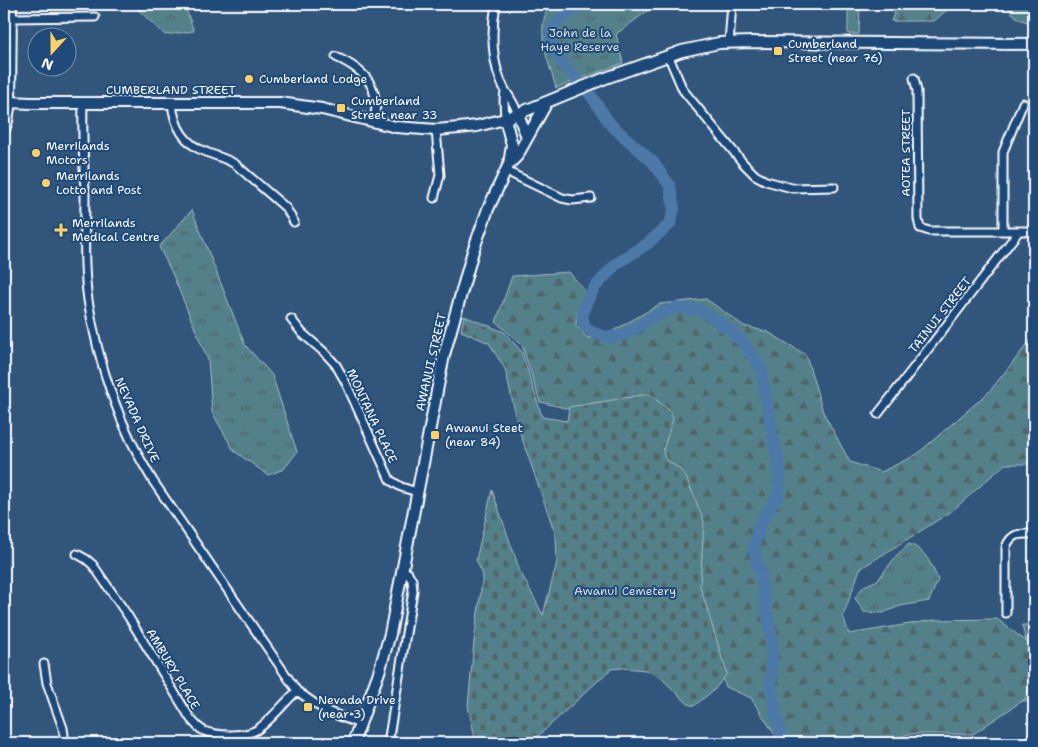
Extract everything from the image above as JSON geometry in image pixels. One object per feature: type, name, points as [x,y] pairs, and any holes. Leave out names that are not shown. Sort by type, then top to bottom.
[{"type":"main road","points":[[4,129],[10,102],[7,43],[11,4]]},
{"type":"main road","name":"CUMBERLAND STREET","points":[[10,102],[280,103],[322,109],[411,129],[436,130],[476,126],[505,119],[668,55],[708,45],[729,43],[1034,44]]},
{"type":"main road","name":"AWANUI STREET","points":[[353,743],[385,653],[448,338],[480,229],[508,168],[517,156],[547,102]]},
{"type":"main road","points":[[518,114],[527,137]]},
{"type":"main road","name":"AWANUI STREET","points":[[505,119],[512,145],[508,168]]},
{"type":"street","points":[[496,4],[493,36],[494,54],[505,90],[505,119]]},
{"type":"street","points":[[729,43],[732,4]]},
{"type":"street","points":[[10,18],[95,17]]},
{"type":"street","points":[[668,55],[683,90],[755,175],[766,181],[792,188],[834,187]]},
{"type":"street","points":[[336,57],[358,69],[371,85],[376,98],[374,122]]},
{"type":"street","name":"AOTEA STREET","points":[[914,78],[917,90],[918,219],[920,228],[929,231],[1003,231]]},
{"type":"street","points":[[505,90],[511,97],[518,114]]},
{"type":"street","name":"NEVADA DRIVE","points":[[83,103],[88,299],[103,368],[133,445],[153,481],[297,691],[324,710],[360,724]]},
{"type":"street","points":[[172,103],[176,125],[187,140],[194,146],[235,164],[286,208],[294,222]]},
{"type":"street","points":[[1023,103],[1003,152],[1003,231],[1034,231]]},
{"type":"street","points":[[434,198],[440,175],[436,130]]},
{"type":"street","points":[[508,168],[562,198],[572,200],[591,198]]},
{"type":"street","name":"TAINUI STREET","points":[[878,414],[1019,231]]},
{"type":"street","name":"MONTANA PLACE","points":[[291,318],[302,333],[336,365],[390,480],[401,487],[417,492]]},
{"type":"street","points":[[1006,613],[1006,547],[1010,537],[1034,534]]},
{"type":"street","name":"AMBURY PLACE","points":[[78,554],[86,558],[93,565],[128,616],[190,718],[204,731],[215,734],[249,733],[258,729],[297,691]]},
{"type":"street","points":[[388,743],[413,591],[412,580],[408,573],[402,571]]},
{"type":"street","points":[[44,664],[47,683],[63,728],[65,743]]},
{"type":"green space","points":[[132,4],[184,4],[194,31],[165,35]]},
{"type":"green space","name":"John de la Haye Reserve","points":[[550,4],[657,4],[616,34],[623,63],[556,88],[546,56],[543,35],[545,14]]},
{"type":"green space","points":[[848,4],[860,4],[859,34],[848,34]]},
{"type":"green space","points":[[898,4],[954,4],[934,21],[891,21]]},
{"type":"green space","points":[[1006,4],[1034,4],[1034,23],[1017,18]]},
{"type":"green space","points":[[192,210],[245,345],[272,375],[297,452],[284,469],[268,475],[234,451],[212,412],[208,360],[172,273],[159,247]]},
{"type":"green space","points":[[569,272],[588,294],[577,312],[576,325],[586,337],[599,339],[660,304],[706,299],[744,326],[768,332],[806,355],[823,412],[850,462],[881,472],[916,455],[989,392],[1034,336],[1034,464],[1005,464],[952,511],[860,569],[843,616],[849,634],[934,620],[997,619],[1031,645],[1034,677],[1025,699],[973,734],[909,734],[902,736],[894,743],[775,743],[775,735],[751,698],[726,687],[696,611],[586,413],[540,402],[522,345],[496,322],[512,276]]},
{"type":"green space","name":"Awanui Cemetery","points":[[464,316],[504,332],[522,352],[542,417],[567,421],[569,407],[649,394],[670,411],[673,419],[663,450],[665,459],[680,469],[687,479],[704,521],[700,586],[727,674],[714,690],[694,706],[688,704],[661,678],[646,670],[611,669],[536,738],[537,743],[476,743],[468,706],[483,575],[476,560],[492,490],[520,571],[543,615],[557,562],[556,536],[519,430],[505,369],[489,343],[461,331]]},
{"type":"green space","points":[[909,544],[915,546],[924,554],[938,580],[929,601],[900,606],[883,613],[864,612],[855,598],[864,586],[878,580],[896,556]]},
{"type":"green space","points":[[1022,625],[1034,625],[1034,701],[1016,701],[1030,658]]},
{"type":"waterway","points":[[584,4],[554,25],[551,34],[552,47],[560,60],[590,94],[611,125],[653,162],[670,186],[674,209],[670,224],[647,244],[616,264],[595,287],[586,303],[582,316],[585,327],[596,334],[609,337],[625,335],[652,317],[675,308],[700,310],[719,322],[742,341],[761,368],[780,468],[779,493],[758,528],[754,550],[772,639],[771,689],[782,743]]},
{"type":"place","name":"Cumberland Street (near 76)","points":[[778,51]]},
{"type":"place","name":"Cumberland Lodge","points":[[249,79]]},
{"type":"place","name":"Cumberland Street near 33","points":[[341,108]]},
{"type":"place","name":"Merrilands Motors","points":[[36,153]]},
{"type":"place","name":"Merrilands Lotto and Post","points":[[46,183]]},
{"type":"place","name":"Merrilands Medical Centre","points":[[61,230]]},
{"type":"place","name":"Awanui Steet (near 84)","points":[[435,435]]},
{"type":"place","name":"Nevada Drive (near 3)","points":[[308,707]]}]
